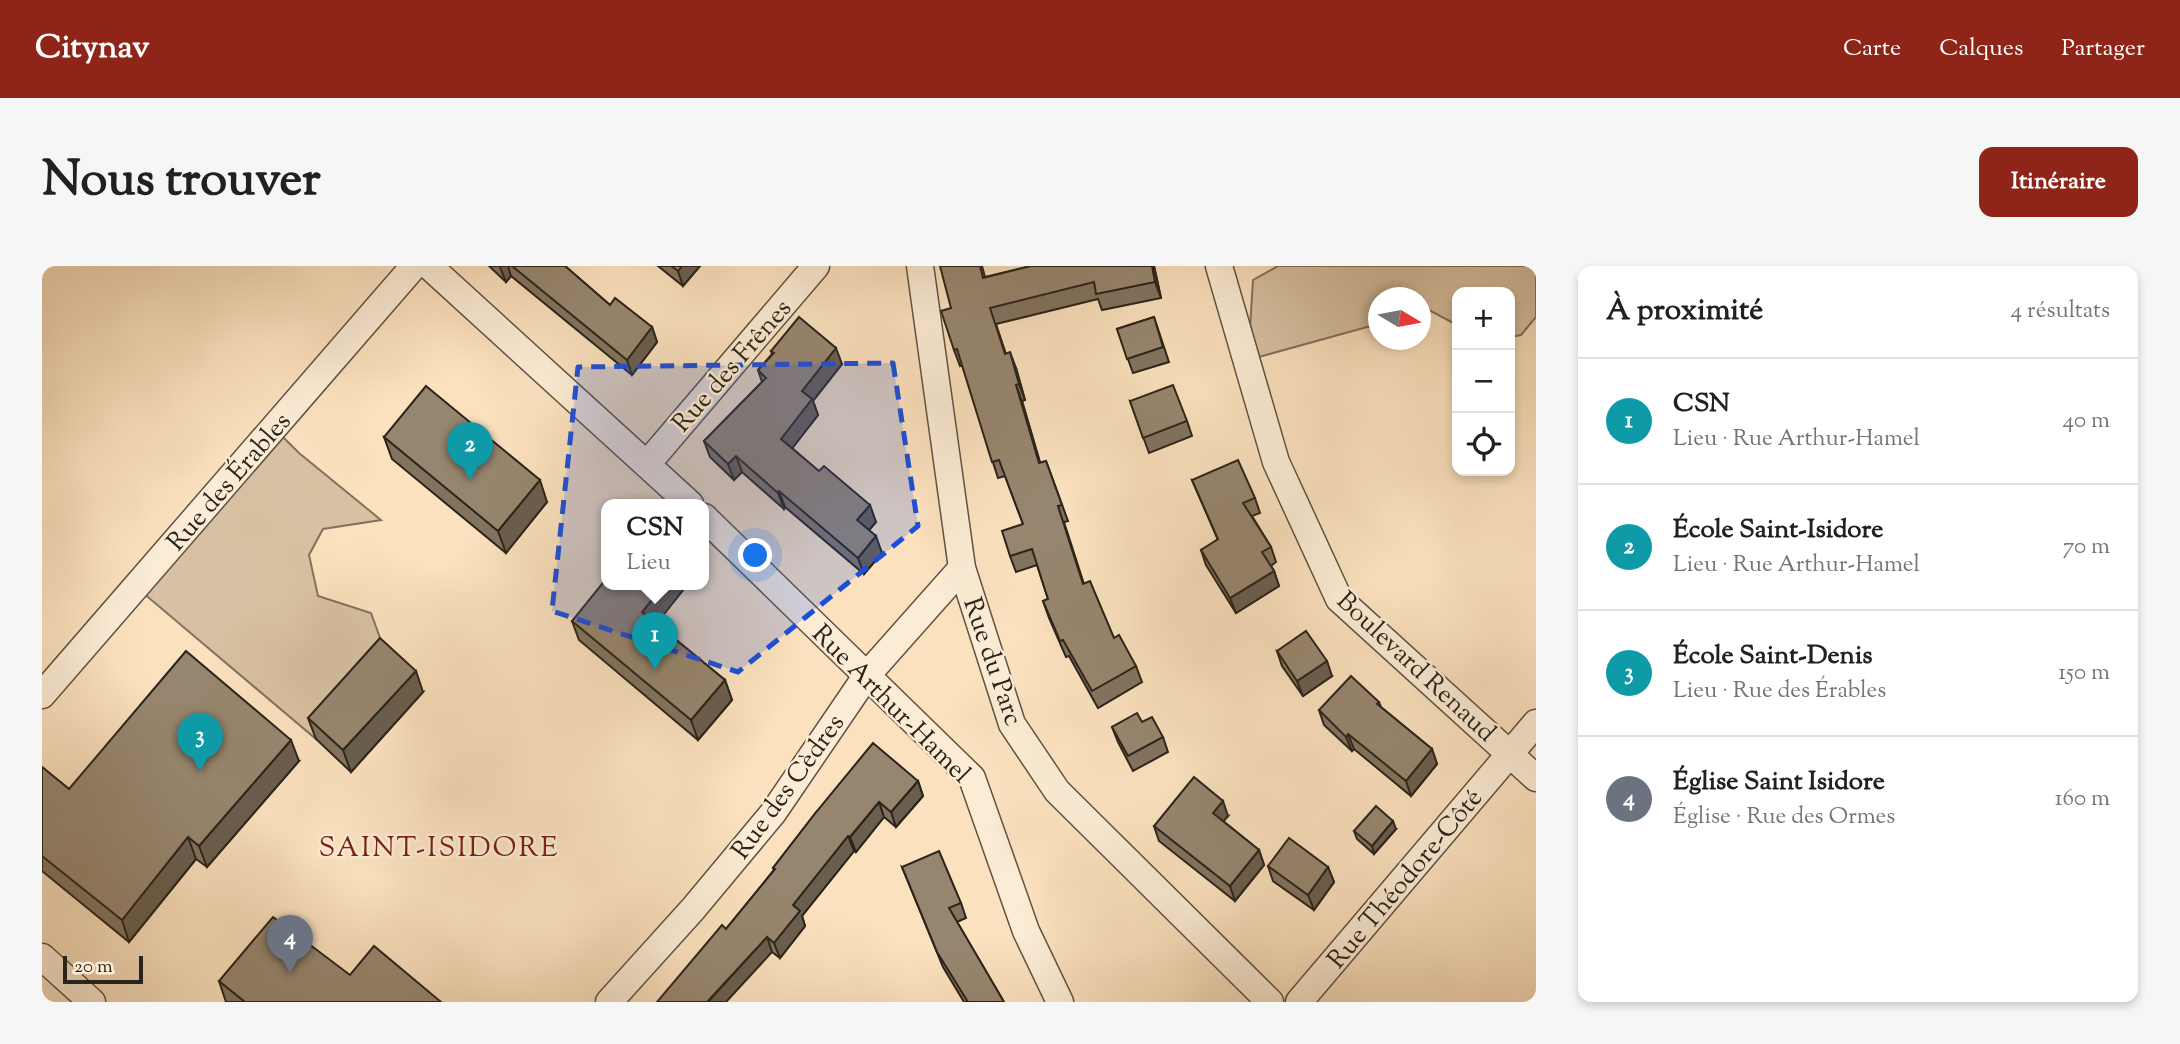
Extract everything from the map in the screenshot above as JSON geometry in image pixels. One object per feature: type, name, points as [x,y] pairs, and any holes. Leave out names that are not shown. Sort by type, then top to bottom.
[{"type":"street","name":"Rue des Érables","points":[[42,695],[414,266]]},
{"type":"street","points":[[429,266],[685,499]]},
{"type":"street","name":"Rue des Frênes","points":[[647,464],[816,266]]},
{"type":"street","name":"Rue du Parc","points":[[920,266],[962,568],[1012,724],[1057,791],[1270,1002]]},
{"type":"street","name":"Boulevard Renaud","points":[[1219,266],[1276,463],[1339,599],[1536,778]]},
{"type":"street","name":"Rue Arthur-Hamel","points":[[709,522],[972,778],[1026,931],[1060,1002]]},
{"type":"street","name":"Rue des Cèdres","points":[[609,1002],[693,909],[773,813],[867,675],[962,568]]},
{"type":"street","name":"Rue Théodore-Côté","points":[[1299,1002],[1536,723]]},
{"type":"street","points":[[42,957],[92,1002]]},
{"type":"highlighted area","points":[[893,363],[918,526],[738,672],[552,611],[578,367]]},
{"type":"shaded area","points":[[1278,266],[1536,266],[1536,317],[1521,335],[1515,336],[1515,287],[1452,287],[1452,322],[1431,311],[1431,287],[1368,287],[1368,327],[1248,360],[1253,280]]},
{"type":"shaded area","points":[[274,428],[299,453],[381,520],[323,529],[309,555],[318,596],[371,613],[388,660],[316,739],[136,587]]},
{"type":"building","points":[[512,266],[565,266],[610,305],[615,298],[652,327],[627,360]]},
{"type":"building","points":[[940,266],[980,266],[983,278],[1031,266],[1152,266],[1155,282],[1096,294],[1094,282],[990,308],[1005,354],[1010,352],[1019,384],[1016,385],[1039,463],[1046,461],[1062,505],[1058,506],[1083,584],[1090,581],[1114,638],[1119,635],[1136,666],[1092,691],[1063,640],[1060,641],[1043,601],[1048,599],[1032,549],[1010,556],[1002,531],[1023,524],[999,460],[992,462],[957,349],[954,350],[941,311],[951,308]]},
{"type":"building","points":[[799,317],[836,348],[802,391],[812,399],[781,439],[819,471],[824,466],[870,505],[857,520],[876,536],[858,558],[736,456],[728,464],[704,441],[766,378],[758,370],[774,353],[771,351]]},
{"type":"building","points":[[1154,317],[1163,347],[1127,359],[1117,329]]},
{"type":"building","points":[[1173,385],[1187,421],[1143,438],[1130,401]]},
{"type":"building","points":[[426,386],[540,480],[498,531],[384,437]]},
{"type":"building","points":[[1238,460],[1255,498],[1243,503],[1271,547],[1262,552],[1274,571],[1230,598],[1201,550],[1218,539],[1192,480]]},
{"type":"building","points":[[601,585],[601,590],[660,590],[642,612],[725,680],[691,720],[572,621]]},
{"type":"building","points":[[1306,631],[1327,661],[1297,681],[1277,651]]},
{"type":"building","points":[[380,638],[416,671],[343,750],[308,718]]},
{"type":"building","points":[[186,651],[291,740],[199,846],[188,837],[122,920],[42,856],[42,767],[69,789]]},
{"type":"building","points":[[1351,676],[1379,702],[1377,704],[1432,749],[1406,781],[1348,734],[1346,737],[1319,710]]},
{"type":"building","points":[[1137,713],[1142,722],[1152,717],[1163,737],[1128,756],[1112,727]]},
{"type":"building","points":[[873,743],[918,781],[891,812],[879,802],[793,905],[800,911],[774,943],[767,937],[709,1002],[657,1002],[722,925],[726,929]]},
{"type":"building","points":[[1194,777],[1223,801],[1213,813],[1259,850],[1230,886],[1154,826]]},
{"type":"building","points":[[1376,806],[1393,821],[1372,846],[1354,831]]},
{"type":"building","points":[[1289,838],[1328,867],[1308,895],[1268,866]]},
{"type":"building","points":[[939,851],[961,903],[949,908],[1004,1002],[968,1002],[937,952],[902,867]]},
{"type":"building","points":[[273,917],[350,975],[374,946],[441,1002],[245,1002],[219,981]]},
{"type":"place","name":"École Saint-Isidore","points":[[470,480]]},
{"type":"place","name":"CSN","points":[[655,670]]},
{"type":"place","name":"École Saint-Denis","points":[[200,771]]},
{"type":"place","name":"Église Saint Isidore","points":[[290,973]]},
{"type":"district","name":"SAINT-ISIDORE","points":[[439,846]]}]
